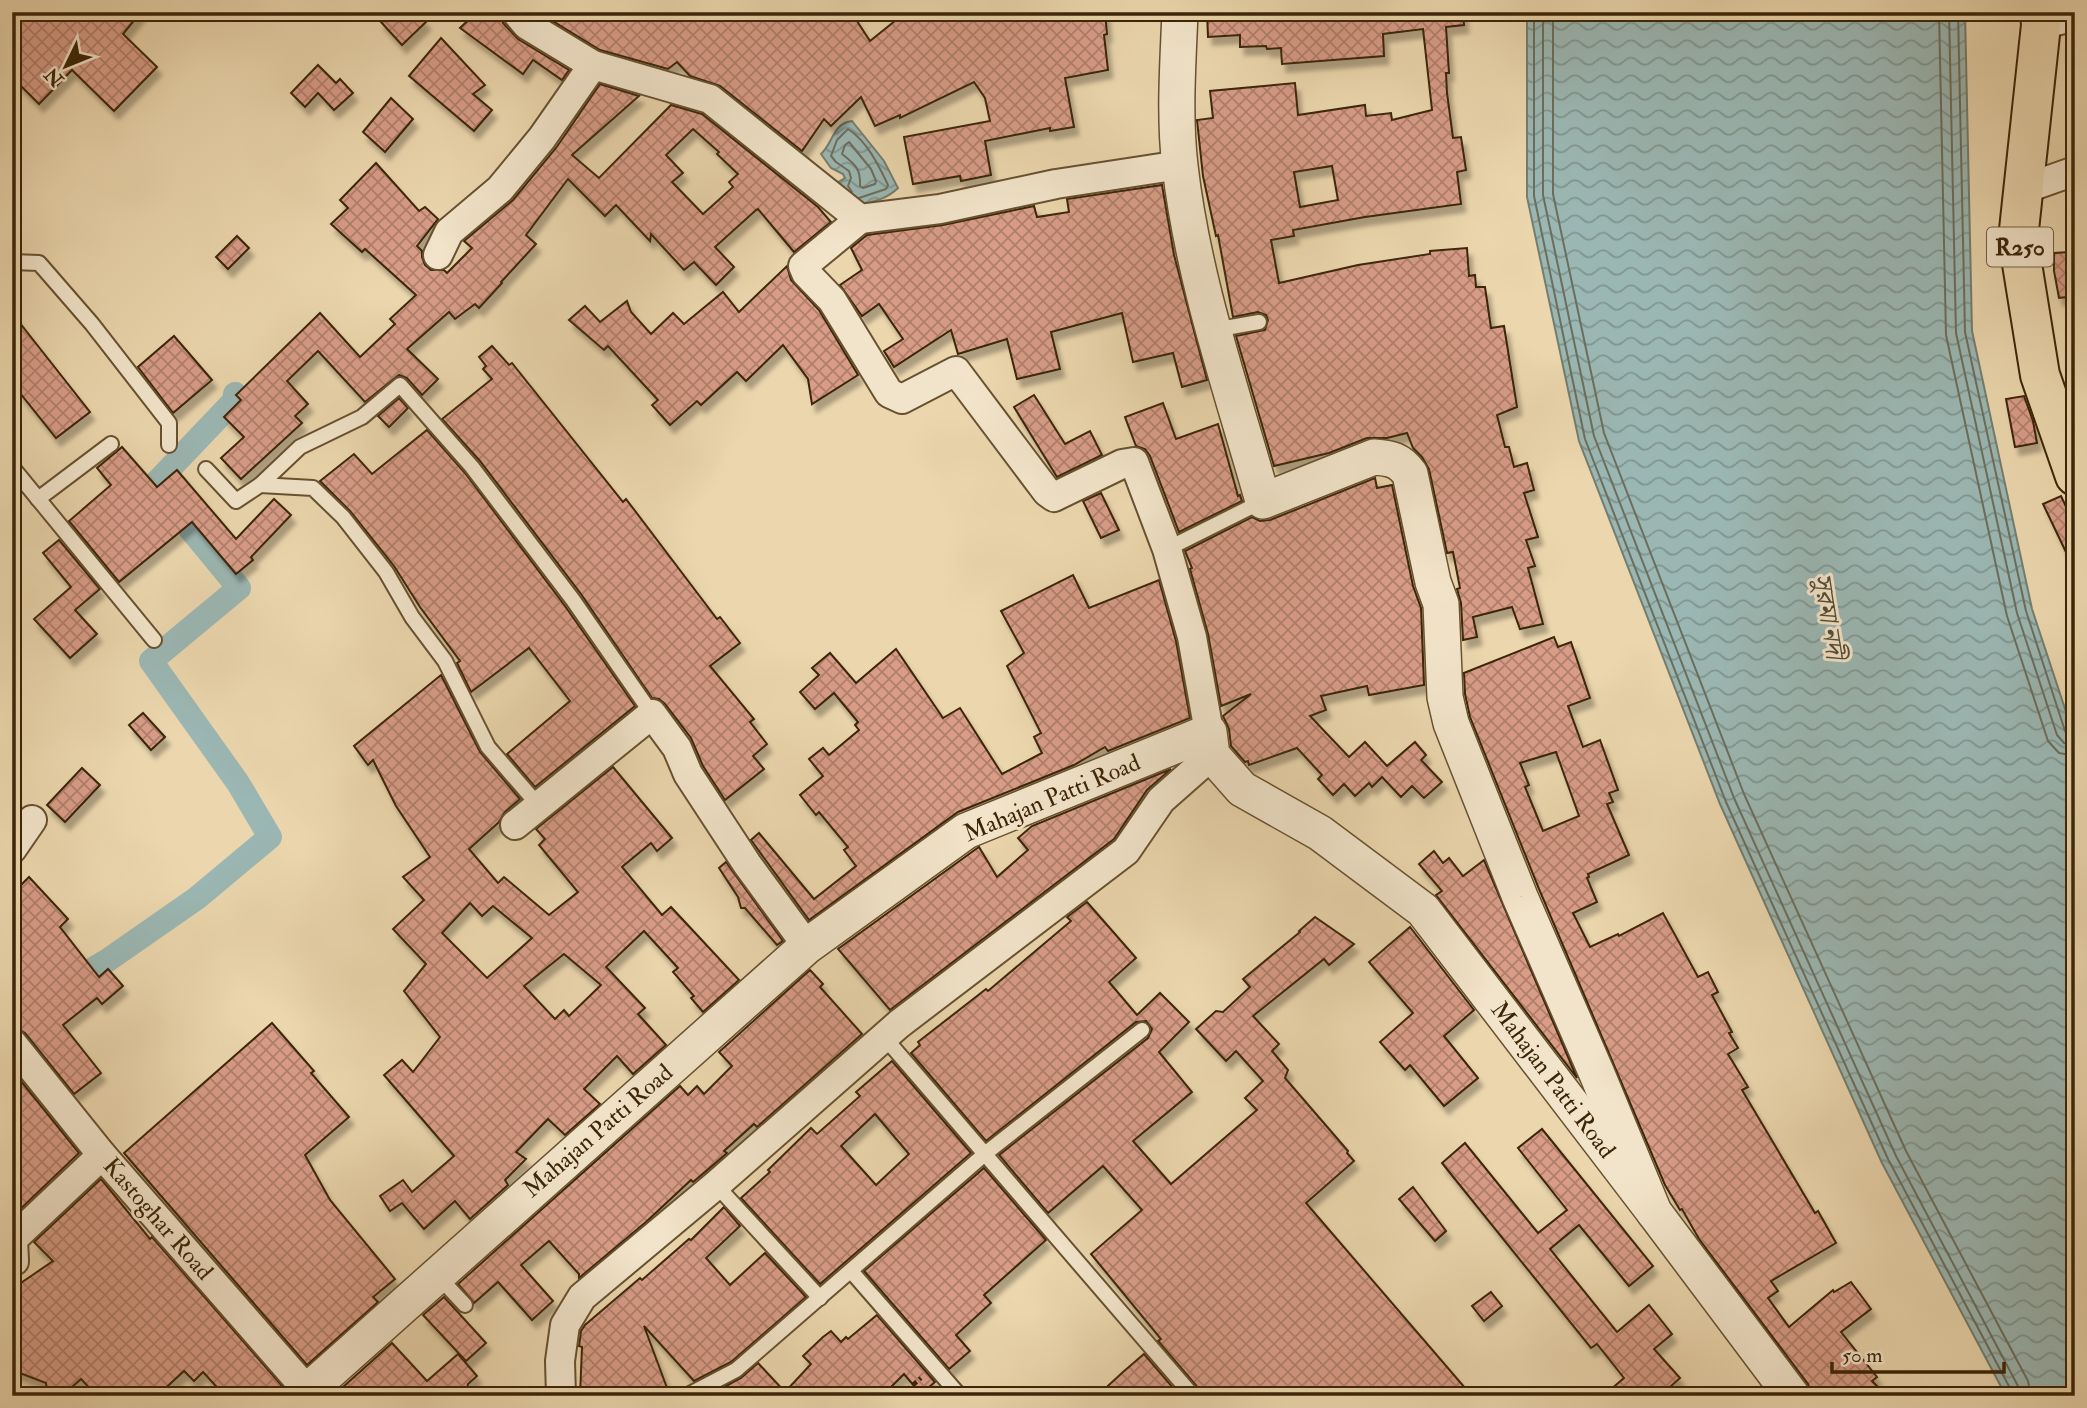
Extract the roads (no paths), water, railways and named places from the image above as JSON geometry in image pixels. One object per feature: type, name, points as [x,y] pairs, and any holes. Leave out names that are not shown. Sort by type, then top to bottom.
[{"type":"main road","name":"R250","points":[[2052,18],[2018,239],[2040,375],[2075,476]]},
{"type":"street","points":[[516,12],[527,25],[593,65],[710,99],[860,219]]},
{"type":"street","points":[[1180,12],[1177,110],[1180,165],[1193,249],[1263,501],[1374,457],[1401,462],[1410,474],[1433,582],[1441,604],[1444,687],[1451,723],[1520,897],[1654,1212],[1792,1396]]},
{"type":"street","points":[[438,255],[449,232],[500,189],[542,138],[593,65]]},
{"type":"street","points":[[561,1396],[560,1361],[565,1325],[582,1297],[716,1185],[899,1024],[1126,852],[1161,800],[1211,743],[1192,637],[1167,550],[1134,462],[1122,464],[1054,497],[1047,492],[956,371],[902,399],[889,393],[832,300],[803,267],[860,219],[940,209],[1056,184],[1180,165]]},
{"type":"street","points":[[2024,189],[2075,171]]},
{"type":"street","points":[[515,825],[652,714],[677,748],[688,774],[747,864],[807,946]]},
{"type":"street","name":"Mahajan Patti Road","points":[[307,1394],[436,1274],[807,946],[966,831],[1211,743],[1242,789],[1320,832],[1423,910],[1654,1212]]},
{"type":"street","points":[[12,849],[32,820]]},
{"type":"street","name":"Kastoghar Road","points":[[12,1044],[102,1155],[307,1394]]},
{"type":"street","points":[[12,1262],[13,1239],[102,1155]]},
{"type":"lane","points":[[12,262],[39,263],[92,324],[169,423],[169,445]]},
{"type":"lane","points":[[1214,330],[1259,322]]},
{"type":"lane","points":[[206,468],[236,501],[260,485],[300,447],[362,417],[400,385],[472,467],[573,600],[652,714]]},
{"type":"lane","points":[[38,499],[111,444]]},
{"type":"lane","points":[[12,467],[154,640]]},
{"type":"lane","points":[[260,485],[313,488],[342,517],[386,572],[412,617],[445,661],[488,747],[539,806]]},
{"type":"lane","points":[[1167,550],[1263,501]]},
{"type":"lane","points":[[690,1394],[736,1370],[986,1153],[1142,1030]]},
{"type":"lane","points":[[885,1038],[1193,1396]]},
{"type":"lane","points":[[716,1185],[820,1297]]},
{"type":"lane","points":[[851,1271],[960,1396]]},
{"type":"lane","points":[[436,1274],[465,1305]]},
{"type":"water","name":"সুরমা নদী","points":[[1527,12],[1965,12],[1972,331],[2032,609],[2075,739],[2075,1396],[2006,1396],[1882,1163],[1720,804],[1579,441],[1527,197]]},
{"type":"water","points":[[852,121],[884,161],[898,188],[883,198],[855,206],[835,184],[845,178],[843,174],[831,168],[821,154],[837,129]]},
{"type":"waterway","points":[[66,985],[108,960],[197,898],[270,837],[238,783],[151,661],[239,588],[154,485],[234,401],[235,394]]}]
